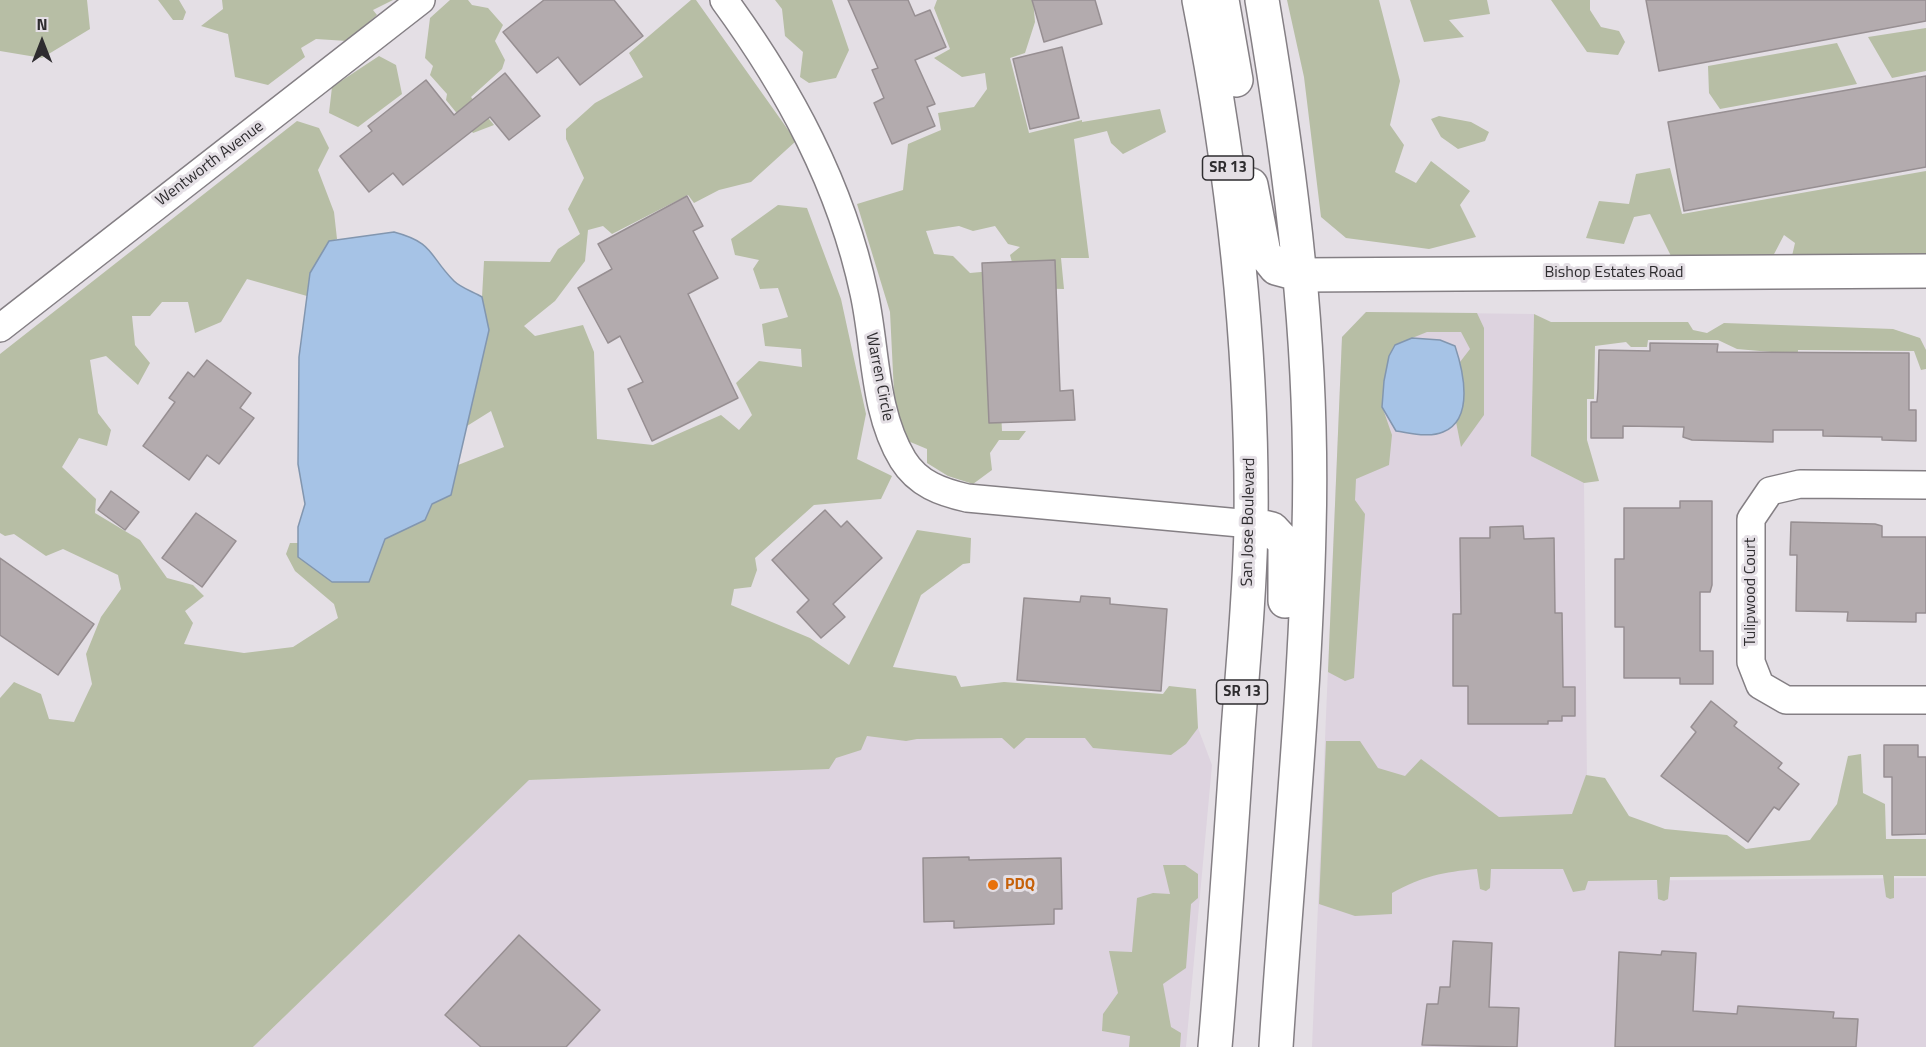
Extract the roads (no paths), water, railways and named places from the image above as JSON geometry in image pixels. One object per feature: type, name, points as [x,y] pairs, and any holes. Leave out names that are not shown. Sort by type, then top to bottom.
[{"type":"main road","name":"San Jose Boulevard","points":[[1199,0],[1218,106],[1236,235],[1246,348],[1251,524],[1247,624],[1215,1047]]},
{"type":"main road","name":"Bishop Estates Road","points":[[1222,0],[1229,32],[1255,211],[1264,253],[1276,268],[1302,275],[1926,271]]},
{"type":"main road","points":[[1262,0],[1284,129],[1302,275],[1310,528],[1276,1047]]},
{"type":"main road","points":[[1251,524],[1272,529],[1285,543],[1285,643],[1302,670]]},
{"type":"main road","points":[[1218,1009],[1225,1047]]},
{"type":"street","name":"Wentworth Avenue","points":[[0,328],[421,0]]},
{"type":"street","name":"Warren Circle","points":[[724,0],[758,46],[805,125],[846,224],[864,294],[881,402],[894,441],[903,460],[915,476],[941,492],[967,498],[1251,524]]},
{"type":"street","name":"Tulipwood Court","points":[[1926,485],[1800,484],[1770,491],[1751,519],[1751,662],[1760,685],[1786,700],[1926,700]]},
{"type":"water","points":[[394,232],[424,245],[454,281],[482,297],[489,330],[451,495],[432,504],[425,520],[385,539],[369,582],[332,582],[298,557],[298,527],[305,504],[298,464],[299,357],[310,273],[329,241]]},
{"type":"water","points":[[1412,338],[1440,340],[1455,346],[1458,356],[1463,380],[1463,405],[1460,416],[1453,426],[1438,434],[1396,431],[1382,407],[1389,356],[1395,345]]},
{"type":"place","name":"PDQ","points":[[993,885]]}]
